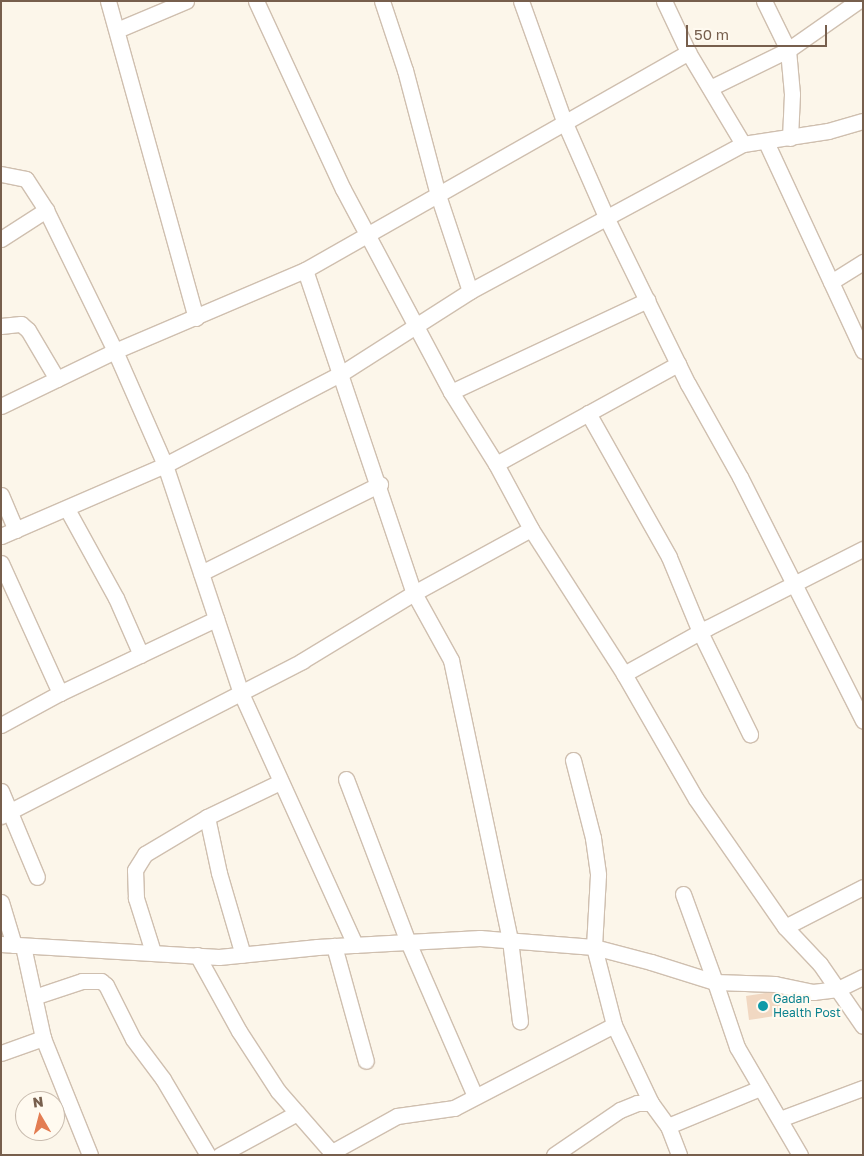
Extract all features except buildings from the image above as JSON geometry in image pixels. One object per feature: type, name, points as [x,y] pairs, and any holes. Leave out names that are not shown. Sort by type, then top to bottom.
[{"type":"street","points":[[108,1],[196,318]]},
{"type":"street","points":[[117,30],[186,1]]},
{"type":"street","points":[[256,1],[343,188],[371,235],[451,392],[496,464],[530,529],[624,674],[680,774],[785,927],[820,964],[863,1026]]},
{"type":"street","points":[[382,1],[405,70],[438,195],[470,291]]},
{"type":"street","points":[[521,1],[564,121],[607,219],[678,364],[740,477],[863,721]]},
{"type":"street","points":[[664,1],[688,52],[743,144]]},
{"type":"street","points":[[764,1],[788,50],[792,94],[790,138]]},
{"type":"street","points":[[710,88],[788,50],[858,1]]},
{"type":"street","points":[[1,406],[115,351],[305,270],[371,235],[564,121],[688,52]]},
{"type":"street","points":[[1,536],[165,465],[342,373],[470,291],[607,219],[743,144],[790,138],[863,121]]},
{"type":"street","points":[[766,142],[863,351]]},
{"type":"street","points":[[1,174],[26,179],[46,210],[115,351],[165,465],[240,691],[355,945]]},
{"type":"street","points":[[1,238],[46,210]]},
{"type":"street","points":[[831,282],[863,262]]},
{"type":"street","points":[[305,270],[380,484],[414,593],[454,668],[510,940],[520,1021]]},
{"type":"street","points":[[451,392],[647,300]]},
{"type":"street","points":[[1,326],[21,324],[28,330],[57,379]]},
{"type":"street","points":[[496,464],[678,364]]},
{"type":"street","points":[[588,414],[652,524],[700,632],[750,734]]},
{"type":"street","points":[[201,573],[380,484]]},
{"type":"street","points":[[1,495],[16,530]]},
{"type":"street","points":[[67,509],[116,598],[141,655]]},
{"type":"street","points":[[6,814],[240,691],[302,661],[414,593],[530,529]]},
{"type":"street","points":[[624,674],[700,632],[863,549]]},
{"type":"street","points":[[1,562],[60,692]]},
{"type":"street","points":[[1,725],[60,692],[216,619]]},
{"type":"street","points":[[573,760],[593,838],[598,875],[594,947],[614,1025],[651,1103],[668,1126],[679,1155]]},
{"type":"street","points":[[346,778],[408,942],[475,1096]]},
{"type":"street","points":[[153,952],[136,898],[135,870],[145,854],[207,817],[280,782]]},
{"type":"street","points":[[1,792],[6,814],[37,877]]},
{"type":"street","points":[[207,817],[243,955]]},
{"type":"street","points":[[785,927],[863,887]]},
{"type":"street","points":[[683,894],[737,1046],[800,1155]]},
{"type":"street","points":[[1,902],[13,945],[34,997],[43,1038],[90,1155]]},
{"type":"street","points":[[13,945],[197,955],[243,955],[334,946],[480,938],[594,947],[715,982],[775,984],[813,992],[838,989],[863,978]]},
{"type":"street","points":[[334,946],[366,1061]]},
{"type":"street","points":[[197,955],[244,1039],[278,1092],[333,1153],[397,1116],[454,1108],[614,1025]]},
{"type":"street","points":[[34,997],[82,981],[100,981],[106,985],[133,1039],[163,1080],[208,1155]]},
{"type":"street","points":[[1,1053],[43,1038]]},
{"type":"street","points":[[668,1126],[760,1088]]},
{"type":"street","points":[[780,1119],[863,1088]]},
{"type":"street","points":[[554,1155],[620,1110],[637,1103],[651,1103]]},
{"type":"street","points":[[220,1155],[297,1113]]},
{"type":"place","name":"Gadan Health Post","points":[[763,1006]]}]
